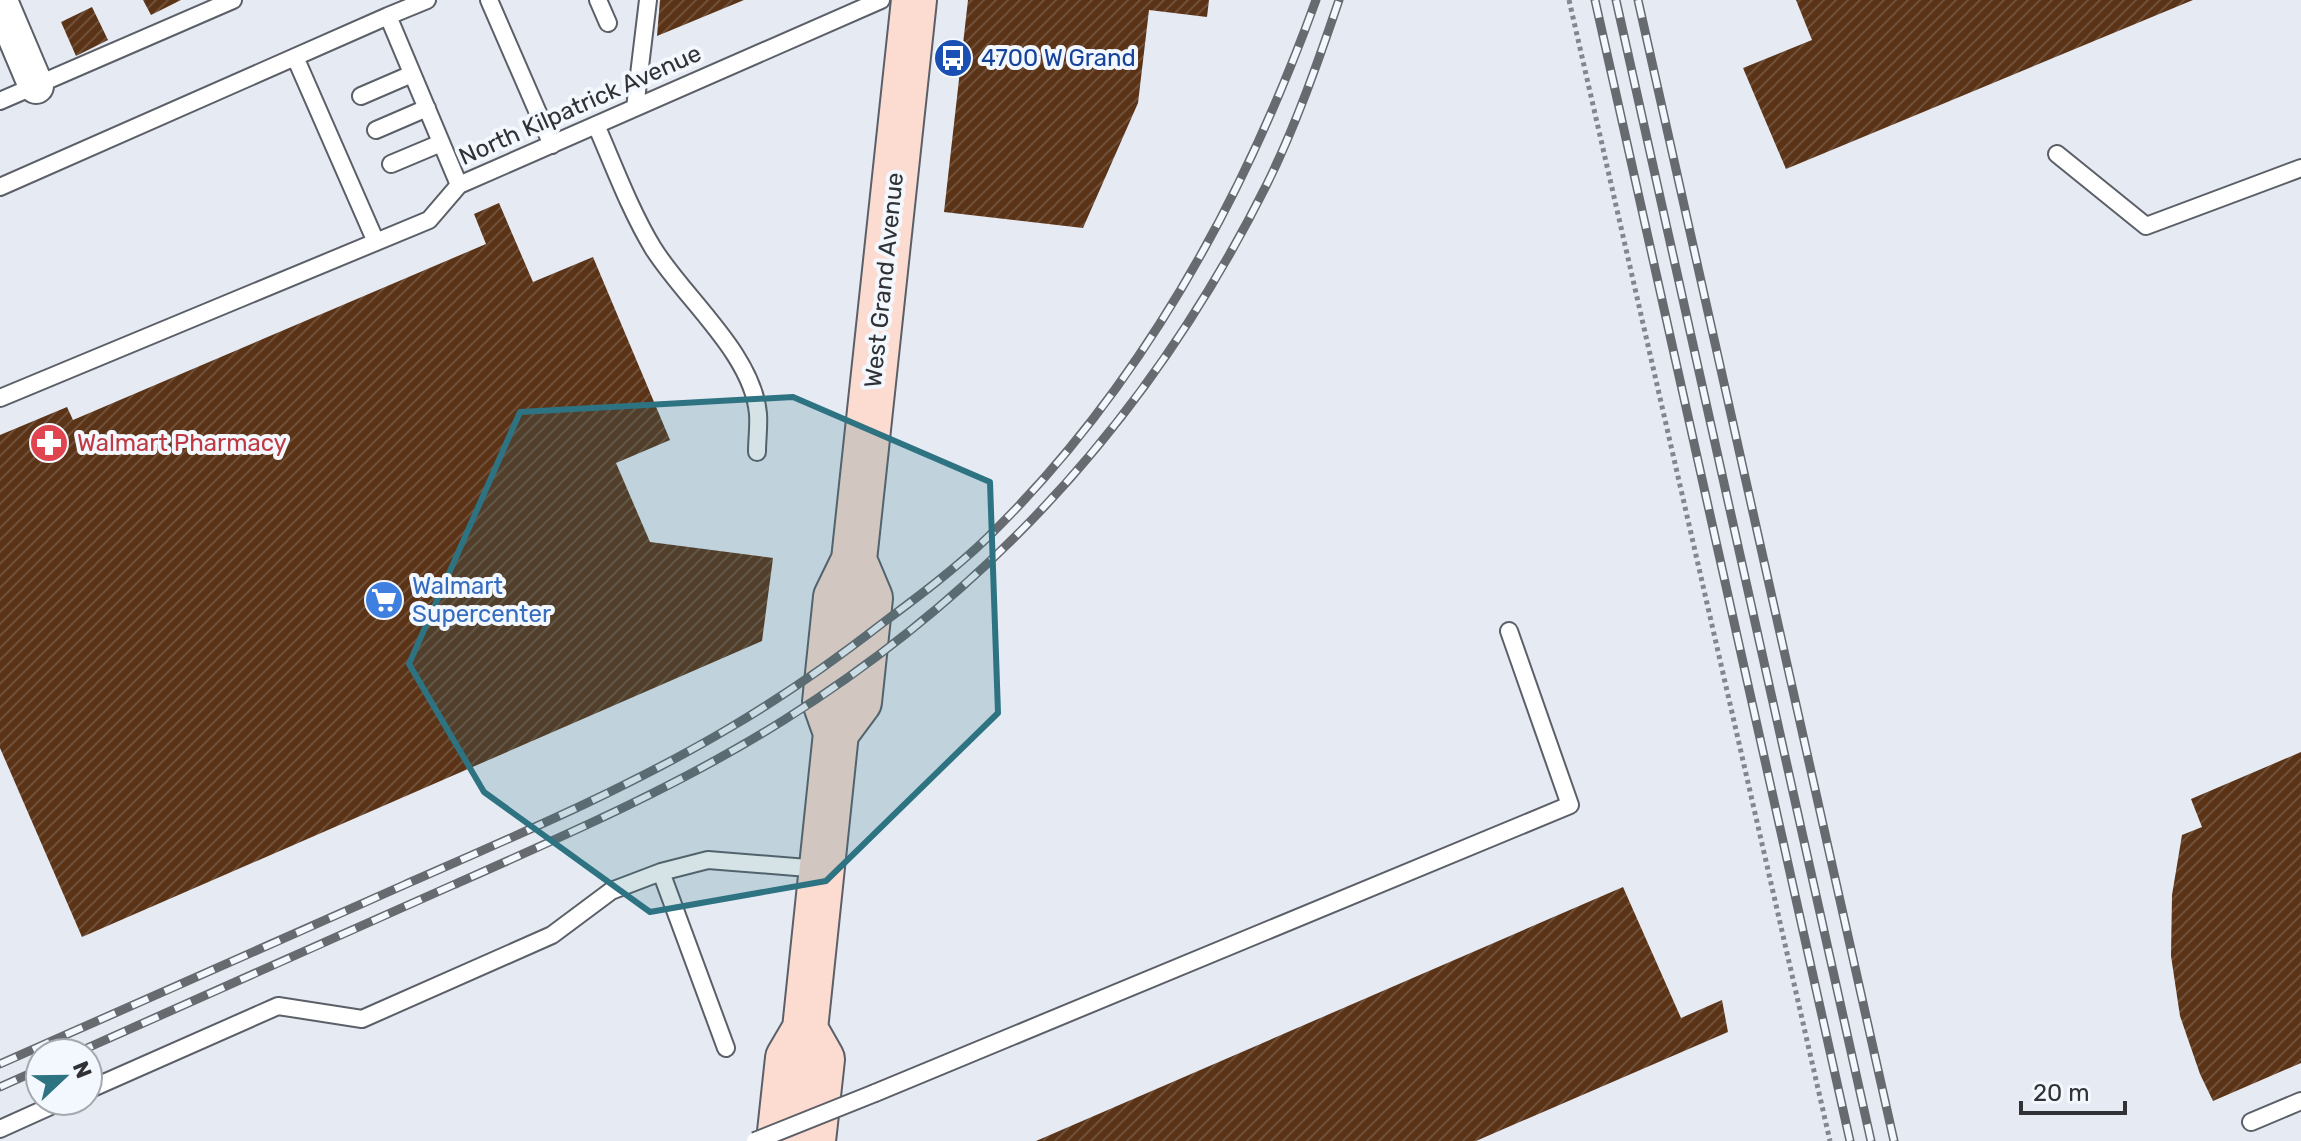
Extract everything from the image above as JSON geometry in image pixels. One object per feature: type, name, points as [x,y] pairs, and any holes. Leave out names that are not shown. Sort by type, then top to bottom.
[{"type":"main road","name":"West Grand Avenue","points":[[779,1141],[788,1058],[805,1029],[836,733],[859,702],[870,598],[854,560],[914,0]]},
{"type":"main road","points":[[805,1029],[822,1059],[813,1141]]},
{"type":"street","points":[[0,1],[36,86]]},
{"type":"lane","points":[[0,101],[233,0]]},
{"type":"lane","points":[[0,187],[427,0]]},
{"type":"lane","points":[[489,0],[552,145]]},
{"type":"lane","points":[[598,0],[608,23]]},
{"type":"lane","points":[[635,108],[648,0]]},
{"type":"lane","name":"North Kilpatrick Avenue","points":[[0,398],[429,220],[459,185],[881,0]]},
{"type":"lane","points":[[388,16],[459,185]]},
{"type":"lane","points":[[295,57],[326,110],[357,180],[376,242]]},
{"type":"lane","points":[[361,96],[412,74]]},
{"type":"lane","points":[[376,130],[427,108]]},
{"type":"lane","points":[[596,125],[651,245],[673,279],[721,334],[749,382],[758,413],[757,452]]},
{"type":"lane","points":[[391,164],[441,143]]},
{"type":"lane","points":[[2057,154],[2146,226],[2301,168]]},
{"type":"lane","points":[[755,1141],[1570,805],[1509,631]]},
{"type":"lane","points":[[104,1083],[278,1006],[362,1019],[552,935],[611,891],[661,872],[708,860],[822,869]]},
{"type":"lane","points":[[661,872],[726,1048]]},
{"type":"lane","points":[[2251,1122],[2301,1101]]},
{"type":"lane","points":[[0,1129],[27,1117]]},
{"type":"path","points":[[1569,0],[1830,1141]]},
{"type":"highlighted area","points":[[793,397],[990,482],[998,713],[826,881],[650,912],[484,792],[409,664],[520,412]]},
{"type":"building","points":[[143,0],[181,0],[151,15]]},
{"type":"building","points":[[660,0],[744,0],[657,36]]},
{"type":"building","points":[[968,0],[1209,0],[1207,17],[1149,10],[1138,103],[1083,228],[944,212]]},
{"type":"building","points":[[1796,0],[2193,0],[1786,169],[1743,68],[1812,40]]},
{"type":"building","points":[[92,7],[108,40],[76,56],[61,22]]},
{"type":"building","name":"Walmart Supercenter","points":[[499,203],[533,282],[593,257],[670,440],[616,463],[650,542],[773,558],[762,641],[82,937],[0,748],[0,435],[67,407],[73,420],[486,244],[474,214]]},
{"type":"building","points":[[2301,752],[2301,1063],[2213,1101],[2180,1016],[2171,956],[2172,895],[2182,835],[2202,827],[2191,799]]},
{"type":"building","points":[[1623,887],[1681,1018],[1722,1000],[1728,1032],[1476,1141],[1036,1141]]},
{"type":"railway","points":[[0,1064],[529,830],[652,771],[790,690],[937,582],[987,538],[1042,480],[1093,419],[1139,355],[1182,288],[1221,218],[1256,147],[1316,0]]},
{"type":"railway","points":[[104,1041],[538,847],[704,767],[784,720],[861,668],[933,612],[1000,551],[1063,486],[1121,417],[1174,343],[1223,266],[1278,162],[1339,0]]},
{"type":"railway","points":[[1595,0],[1850,1141]]},
{"type":"railway","points":[[1616,0],[1871,1141]]},
{"type":"railway","points":[[1638,0],[1894,1141]]},
{"type":"railway","points":[[0,1087],[24,1076]]},
{"type":"place","name":"4700 W Grand","points":[[953,58]]},
{"type":"place","name":"Walmart Pharmacy","points":[[49,443]]},
{"type":"place","name":"Walmart Supercenter","points":[[384,600]]}]
